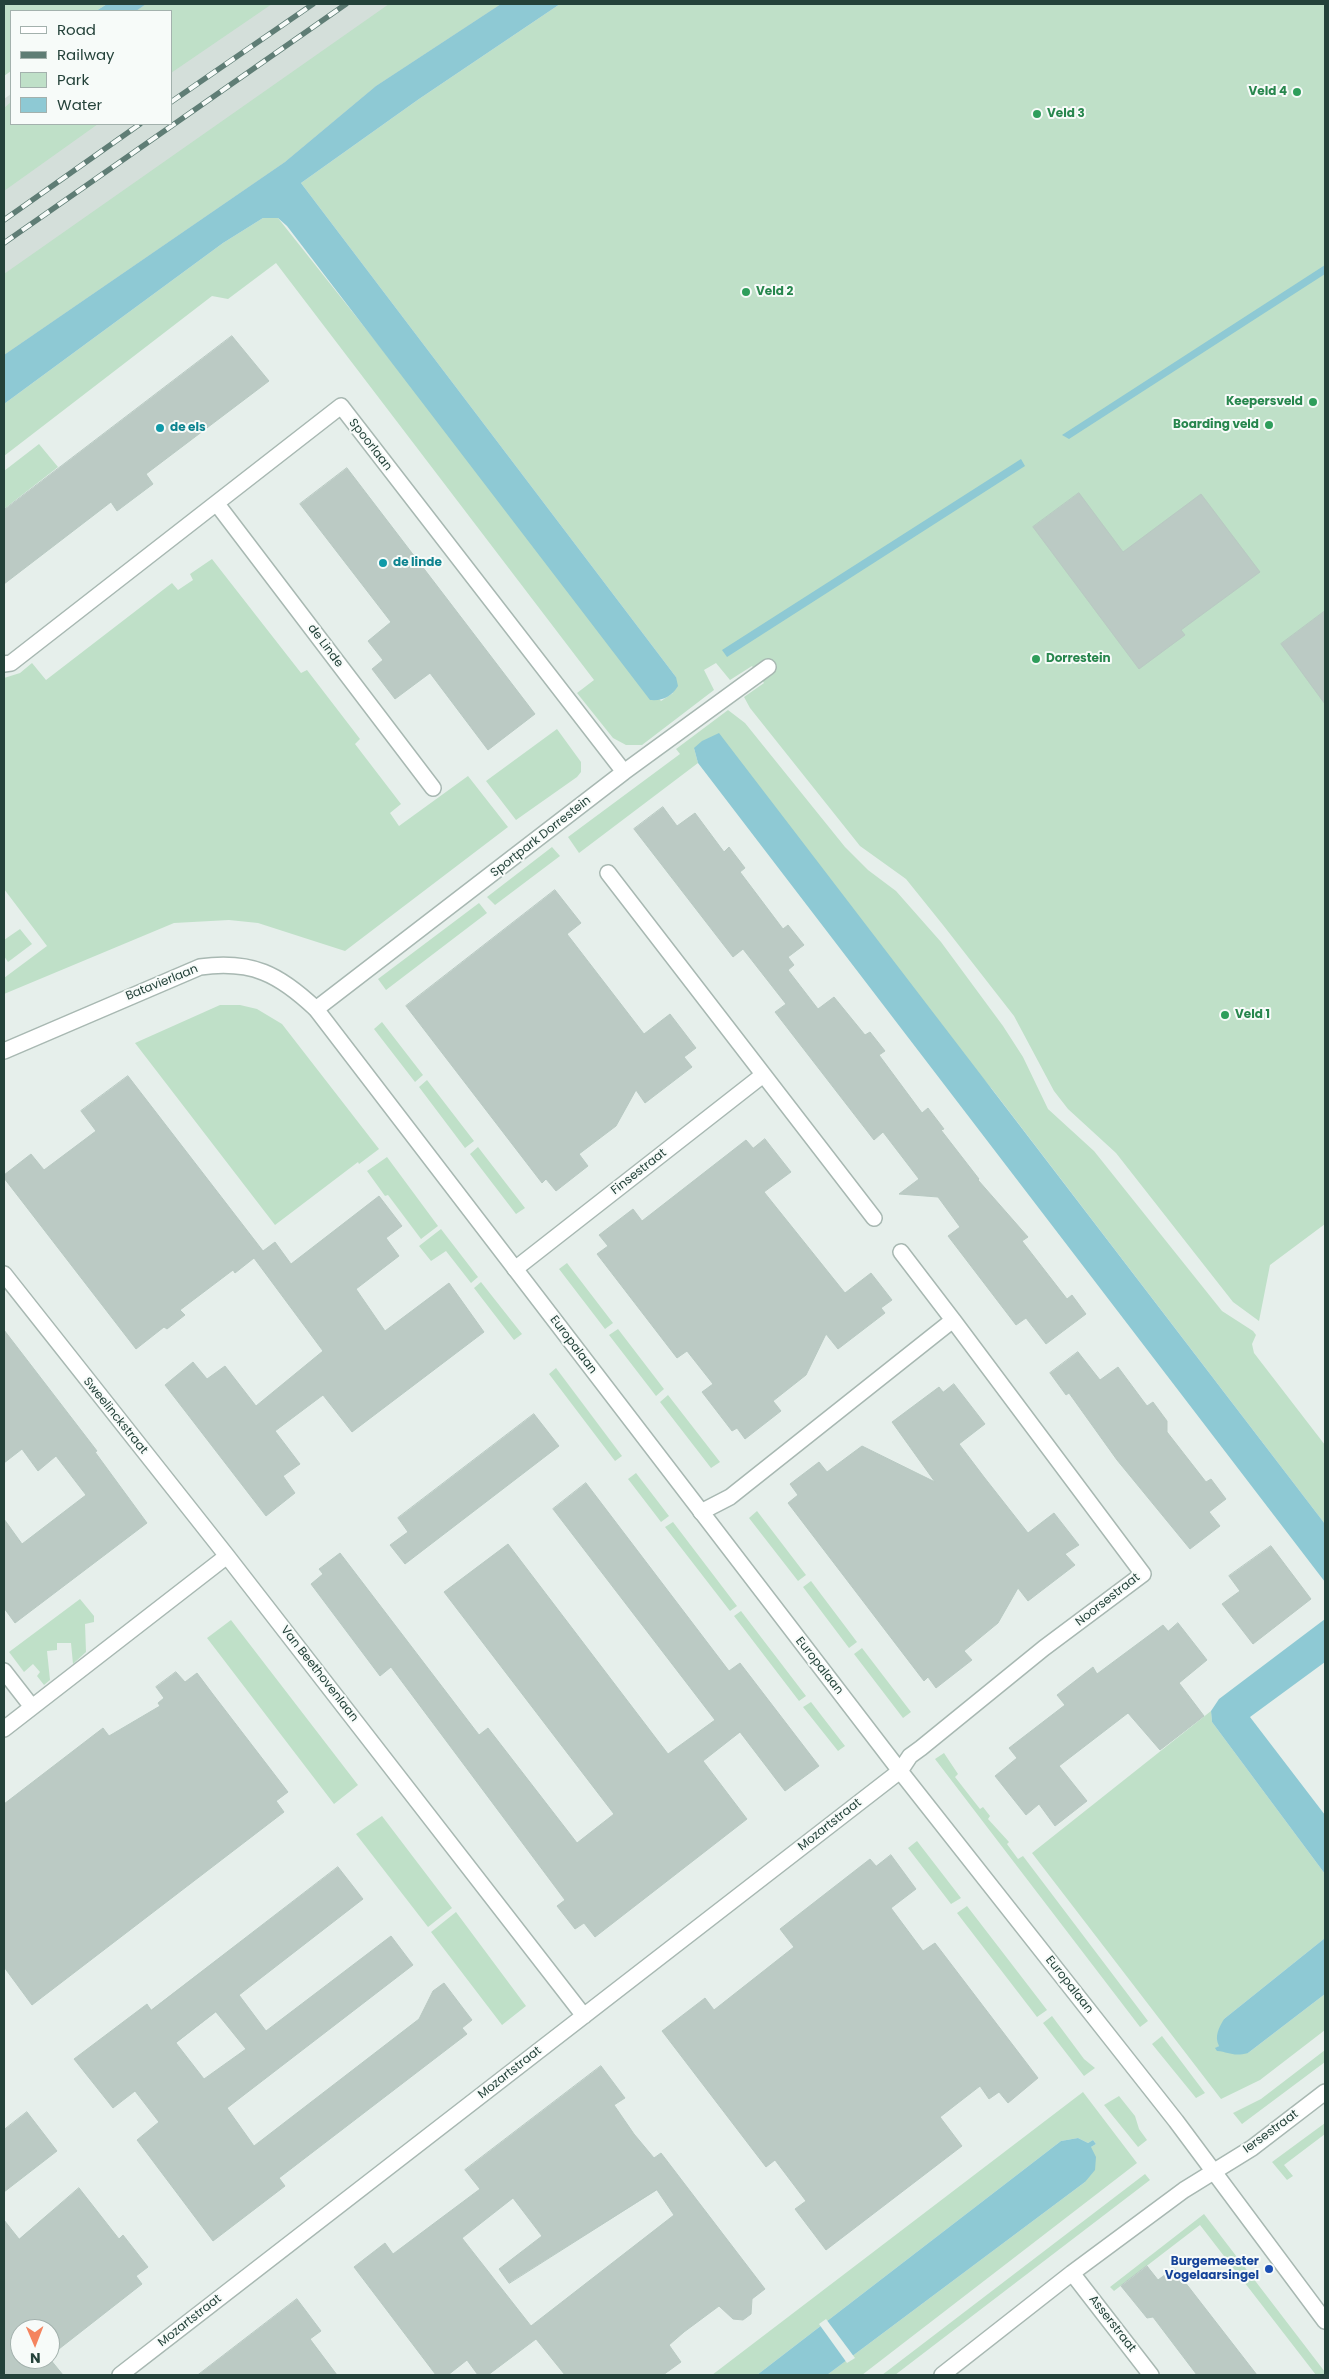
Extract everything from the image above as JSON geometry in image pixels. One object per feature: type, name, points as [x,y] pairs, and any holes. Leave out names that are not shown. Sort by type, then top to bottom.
[{"type":"street","name":"Spoorlaan","points":[[4,664],[11,662],[340,406],[624,772]]},
{"type":"street","name":"de Linde","points":[[216,504],[433,788]]},
{"type":"street","name":"Sportpark Dorrestein","points":[[316,1009],[624,772],[768,667]]},
{"type":"street","points":[[608,873],[874,1218]]},
{"type":"street","name":"Batavierlaan","points":[[4,1051],[200,967],[236,965],[266,972],[294,988],[316,1009]]},
{"type":"street","name":"Europalaan","points":[[316,1009],[900,1771],[1214,2171],[1325,2321]]},
{"type":"street","name":"Finsestraat","points":[[515,1269],[763,1074]]},
{"type":"street","name":"Noorsestraat","points":[[900,1771],[910,1756],[1044,1648],[1144,1574],[901,1252]]},
{"type":"street","name":"Sweelinckstraat","points":[[4,1274],[227,1556]]},
{"type":"street","points":[[701,1512],[730,1497],[952,1320]]},
{"type":"street","points":[[4,1729],[227,1556]]},
{"type":"street","name":"Van Beethovenlaan","points":[[227,1556],[584,2016]]},
{"type":"street","points":[[4,1671],[32,1707]]},
{"type":"street","name":"Mozartstraat","points":[[120,2375],[900,1771]]},
{"type":"street","name":"Iersestraat","points":[[1214,2171],[1252,2148],[1325,2092]]},
{"type":"street","points":[[942,2375],[1072,2273],[1189,2186],[1214,2171]]},
{"type":"street","name":"Asserstraat","points":[[1072,2273],[1151,2375]]},
{"type":"shaded area","points":[[142,4],[540,4],[4,387],[4,99],[10,95],[10,125],[172,125],[172,10],[133,10]]},
{"type":"green space","points":[[4,4],[107,4],[98,10],[10,10],[10,72],[4,76]]},
{"type":"green space","points":[[146,4],[272,4],[172,72],[172,10],[137,10]]},
{"type":"green space","points":[[389,4],[501,4],[376,86],[285,162],[4,355],[4,274]]},
{"type":"green space","name":"Dorrestein","points":[[560,4],[1325,4],[1325,1224],[1270,1265],[1259,1321],[1233,1302],[1116,1153],[1068,1109],[1054,1091],[1014,1016],[943,925],[906,879],[860,846],[750,708],[744,697],[764,683],[752,666],[730,680],[716,663],[704,670],[714,690],[642,745],[626,745],[613,738],[577,693],[594,680],[276,263],[228,299],[212,296],[4,456],[4,404],[223,243],[263,218],[278,218],[661,701],[673,693],[676,677],[301,183],[419,99]]},
{"type":"green space","points":[[10,103],[10,125],[97,125],[4,191],[4,108]]},
{"type":"green space","points":[[39,444],[58,467],[4,509],[4,471]]},
{"type":"green space","points":[[212,559],[301,673],[307,670],[360,739],[355,744],[401,804],[390,813],[399,826],[468,776],[508,827],[345,951],[258,923],[229,920],[174,923],[4,994],[4,978],[47,946],[4,889],[4,678],[20,673],[32,663],[46,680],[172,583],[178,590],[193,580],[190,574]]},
{"type":"green space","points":[[728,710],[745,723],[845,847],[868,870],[896,891],[941,942],[1003,1026],[1023,1057],[1048,1109],[1094,1151],[1222,1311],[1253,1331],[1256,1335],[1252,1344],[1254,1353],[1325,1445],[1325,1524],[992,1089],[694,748],[698,763],[579,853],[568,837],[680,754],[676,749]]},
{"type":"green space","points":[[557,729],[581,762],[581,772],[577,777],[516,820],[486,781]]},
{"type":"green space","points":[[552,847],[560,856],[495,905],[487,897]]},
{"type":"green space","points":[[479,903],[487,913],[386,990],[378,979]]},
{"type":"green space","points":[[20,929],[32,944],[8,962],[4,956],[4,940]]},
{"type":"green space","points":[[220,1005],[240,1005],[257,1009],[282,1024],[379,1149],[359,1164],[358,1162],[275,1225],[135,1043]]},
{"type":"green space","points":[[382,1022],[423,1075],[415,1082],[374,1029]]},
{"type":"green space","points":[[427,1080],[474,1141],[465,1148],[419,1087]]},
{"type":"green space","points":[[478,1147],[525,1208],[516,1214],[470,1154]]},
{"type":"green space","points":[[387,1157],[438,1226],[421,1239],[388,1195],[385,1196],[367,1171]]},
{"type":"green space","points":[[441,1229],[478,1277],[471,1283],[446,1251],[431,1261],[419,1246]]},
{"type":"green space","points":[[567,1263],[613,1323],[605,1329],[559,1269]]},
{"type":"green space","points":[[481,1282],[522,1334],[514,1340],[474,1288]]},
{"type":"green space","points":[[618,1329],[664,1389],[656,1396],[609,1335]]},
{"type":"green space","points":[[556,1368],[622,1456],[615,1461],[549,1374]]},
{"type":"green space","points":[[668,1395],[720,1462],[711,1468],[660,1402]]},
{"type":"green space","points":[[636,1473],[669,1516],[661,1522],[628,1479]]},
{"type":"green space","points":[[757,1511],[806,1575],[798,1581],[749,1518]]},
{"type":"green space","points":[[673,1522],[737,1606],[730,1611],[665,1527]]},
{"type":"green space","points":[[811,1581],[857,1642],[849,1648],[803,1587]]},
{"type":"green space","points":[[80,1599],[94,1616],[94,1622],[85,1624],[86,1652],[73,1664],[71,1643],[57,1643],[57,1650],[47,1651],[50,1680],[44,1685],[37,1676],[40,1672],[33,1664],[24,1672],[9,1652]]},
{"type":"green space","points":[[741,1611],[806,1696],[799,1701],[734,1616]]},
{"type":"green space","points":[[231,1620],[358,1785],[334,1804],[207,1638]]},
{"type":"green space","points":[[862,1648],[911,1712],[903,1718],[854,1654]]},
{"type":"green space","points":[[811,1702],[845,1746],[838,1751],[803,1707]]},
{"type":"green space","points":[[1211,1711],[1212,1722],[1325,1874],[1325,1938],[1224,2019],[1219,2046],[1216,2048],[1248,2053],[1325,1994],[1325,2030],[1260,2080],[1221,2099],[1032,1853]]},
{"type":"green space","points":[[944,1753],[958,1774],[955,1777],[980,1809],[983,1807],[990,1816],[988,1819],[1009,1842],[1007,1844],[1018,1859],[1023,1856],[1148,2021],[1140,2027],[935,1759]]},
{"type":"green space","points":[[382,1816],[452,1908],[428,1927],[356,1834]]},
{"type":"green space","points":[[917,1841],[961,1898],[951,1904],[908,1848]]},
{"type":"green space","points":[[967,1906],[1047,2010],[1037,2017],[957,1913]]},
{"type":"green space","points":[[456,1912],[526,2006],[502,2025],[431,1932]]},
{"type":"green space","points":[[1052,2016],[1084,2059],[1095,2068],[1084,2076],[1043,2023]]},
{"type":"green space","points":[[1162,2036],[1205,2093],[1196,2098],[1152,2044]]},
{"type":"green space","points":[[1325,2050],[1325,2062],[1242,2124],[1233,2113],[1261,2099]]},
{"type":"green space","points":[[1083,2092],[1137,2163],[862,2375],[827,2375],[1085,2182],[1091,2147],[1096,2144],[1093,2140],[1088,2143],[1078,2138],[1061,2141],[757,2375],[712,2375]]},
{"type":"green space","points":[[1119,2096],[1135,2116],[1139,2129],[1147,2140],[1138,2147],[1104,2105]]},
{"type":"green space","points":[[1325,2123],[1325,2134],[1284,2165],[1293,2176],[1287,2180],[1272,2162]]},
{"type":"green space","points":[[1145,2174],[1150,2180],[895,2375],[882,2375]]},
{"type":"green space","points":[[1204,2214],[1325,2372],[1325,2375],[1316,2375],[1200,2225],[1114,2291],[1110,2287]]},
{"type":"water","points":[[107,4],[146,4],[137,10],[98,10]]},
{"type":"water","points":[[501,4],[560,4],[419,99],[301,183],[676,677],[678,686],[669,696],[659,700],[650,700],[287,226],[278,218],[263,218],[223,243],[4,404],[4,355],[285,162],[376,86]]},
{"type":"water","points":[[1325,265],[1325,274],[1069,439],[1062,435]]},
{"type":"water","points":[[1021,459],[1025,466],[727,657],[722,650]]},
{"type":"water","points":[[719,733],[1325,1524],[1325,1582],[698,763],[694,748],[702,741]]},
{"type":"water","points":[[1325,1619],[1325,1662],[1250,1717],[1325,1815],[1325,1874],[1212,1722],[1211,1711],[1219,1699]]},
{"type":"water","points":[[1325,1938],[1325,1994],[1248,2053],[1235,2054],[1217,2051],[1215,2048],[1219,2046],[1218,2032],[1224,2019]]},
{"type":"water","points":[[1078,2138],[1088,2143],[1093,2140],[1096,2144],[1091,2147],[1096,2157],[1095,2170],[1085,2182],[827,2375],[757,2375],[1061,2141]]},
{"type":"pier","points":[[826,2319],[855,2358],[847,2363],[819,2324]]},
{"type":"building","name":"de els","points":[[232,336],[269,381],[146,474],[153,484],[117,511],[111,502],[4,584],[4,510]]},
{"type":"building","name":"de linde","points":[[347,468],[535,714],[488,750],[430,673],[395,699],[372,669],[383,660],[368,641],[391,622],[300,504]]},
{"type":"building","points":[[1079,493],[1123,552],[1201,494],[1260,572],[1181,630],[1185,635],[1139,669],[1033,527]]},
{"type":"building","points":[[1325,611],[1325,704],[1281,644]]},
{"type":"building","points":[[663,807],[677,826],[695,813],[724,852],[729,847],[745,868],[740,872],[783,929],[788,925],[804,945],[788,957],[794,965],[788,970],[818,1009],[834,997],[865,1035],[870,1032],[885,1051],[879,1055],[922,1113],[928,1108],[944,1129],[941,1130],[978,1180],[1028,1237],[1022,1241],[1067,1299],[1072,1295],[1086,1314],[1046,1344],[1026,1318],[1016,1325],[948,1236],[960,1227],[938,1197],[899,1194],[919,1179],[883,1132],[874,1140],[775,1012],[786,1004],[743,949],[733,957],[634,829]]},
{"type":"building","points":[[555,890],[581,923],[567,934],[644,1034],[670,1014],[696,1048],[684,1057],[692,1067],[645,1103],[636,1090],[616,1126],[579,1154],[588,1166],[556,1191],[546,1179],[542,1183],[406,1006]]},
{"type":"building","points":[[128,1076],[263,1251],[275,1242],[291,1264],[379,1196],[402,1226],[386,1238],[399,1256],[356,1289],[385,1331],[449,1283],[484,1332],[352,1432],[323,1395],[275,1431],[300,1464],[283,1476],[295,1493],[266,1516],[165,1385],[193,1362],[207,1379],[225,1366],[256,1406],[323,1351],[254,1258],[235,1273],[233,1270],[180,1310],[185,1315],[167,1329],[164,1327],[136,1349],[4,1178],[4,1175],[31,1154],[44,1170],[96,1131],[81,1111]]},
{"type":"building","points":[[765,1139],[791,1172],[764,1192],[845,1293],[871,1273],[892,1300],[881,1308],[885,1313],[838,1349],[826,1334],[806,1375],[773,1401],[781,1411],[745,1439],[737,1428],[732,1431],[702,1392],[713,1384],[687,1351],[677,1358],[597,1254],[608,1246],[599,1235],[633,1209],[642,1221],[746,1140],[753,1148]]},
{"type":"building","points":[[4,1330],[97,1451],[95,1452],[147,1523],[15,1623],[4,1608],[4,1519],[22,1544],[86,1495],[56,1456],[38,1471],[22,1449],[4,1463]]},
{"type":"building","points":[[1078,1352],[1100,1380],[1118,1367],[1147,1406],[1153,1402],[1167,1421],[1167,1432],[1206,1482],[1211,1479],[1226,1499],[1209,1512],[1220,1526],[1190,1549],[1117,1460],[1069,1393],[1066,1395],[1050,1373]]},
{"type":"building","points":[[954,1384],[985,1424],[959,1444],[984,1477],[1028,1533],[1054,1513],[1079,1545],[1065,1554],[1075,1565],[1028,1601],[1018,1588],[998,1623],[964,1651],[972,1660],[936,1688],[928,1677],[924,1681],[788,1503],[798,1495],[790,1484],[819,1462],[827,1472],[862,1446],[935,1482],[892,1422],[939,1387],[943,1392]]},
{"type":"building","points":[[534,1414],[559,1446],[405,1564],[390,1545],[408,1532],[398,1518]]},
{"type":"building","points":[[586,1483],[729,1671],[740,1663],[819,1766],[785,1791],[740,1732],[703,1761],[747,1819],[595,1937],[584,1923],[575,1929],[557,1906],[565,1900],[391,1667],[380,1676],[311,1584],[323,1574],[319,1569],[340,1553],[479,1735],[488,1728],[577,1843],[614,1814],[444,1592],[508,1544],[668,1754],[715,1720],[553,1509]]},
{"type":"building","points":[[1271,1546],[1311,1599],[1253,1644],[1222,1604],[1240,1591],[1229,1576]]},
{"type":"building","points":[[1178,1623],[1207,1660],[1179,1683],[1204,1716],[1160,1750],[1128,1713],[1059,1766],[1087,1801],[1055,1826],[1039,1804],[1026,1815],[995,1776],[1017,1758],[1009,1748],[1065,1705],[1057,1695],[1093,1667],[1097,1674],[1163,1625],[1168,1631]]},
{"type":"building","points":[[176,1672],[185,1682],[197,1673],[288,1792],[276,1801],[284,1812],[32,2005],[4,1967],[4,1804],[103,1728],[109,1736],[160,1706],[158,1703],[164,1698],[156,1687]]},
{"type":"building","points":[[891,1855],[916,1889],[891,1908],[923,1951],[935,1943],[1038,2078],[1008,2103],[999,2092],[989,2099],[980,2086],[940,2117],[962,2146],[826,2250],[795,2209],[806,2201],[775,2160],[766,2167],[662,2031],[705,1998],[714,2010],[794,1947],[780,1929],[870,1859],[876,1866]]},
{"type":"building","points":[[338,1867],[363,1899],[239,1995],[266,2031],[391,1936],[413,1965],[227,2108],[254,2146],[419,2019],[433,1991],[444,1983],[472,2020],[462,2028],[467,2034],[279,2178],[285,2186],[213,2241],[137,2140],[159,2122],[135,2091],[113,2108],[74,2059],[147,2004],[151,2010]],"holes":[[[216,2012],[246,2049],[204,2079],[176,2043]]]},
{"type":"building","points":[[601,2066],[625,2098],[614,2105],[634,2134],[654,2158],[661,2153],[765,2289],[752,2299],[751,2314],[743,2320],[733,2319],[719,2306],[684,2332],[669,2345],[681,2362],[663,2375],[565,2375],[536,2339],[488,2375],[478,2375],[467,2360],[448,2375],[436,2375],[354,2267],[385,2243],[393,2254],[480,2189],[465,2170]],"holes":[[[657,2190],[674,2215],[531,2326],[462,2238],[513,2198],[542,2236],[499,2269],[509,2283]]]},
{"type":"building","points":[[27,2112],[57,2151],[4,2192],[4,2130]]},
{"type":"building","points":[[79,2188],[119,2239],[123,2235],[148,2267],[136,2276],[142,2284],[60,2348],[60,2319],[10,2319],[10,2369],[58,2369],[63,2375],[4,2375],[4,2220],[19,2239]]},
{"type":"building","points":[[1147,2266],[1158,2280],[1174,2268],[1257,2375],[1197,2375],[1153,2317],[1147,2318],[1121,2286]]},
{"type":"building","points":[[297,2299],[321,2331],[310,2339],[337,2375],[198,2375]]},
{"type":"railway","points":[[172,101],[313,4]]},
{"type":"railway","points":[[4,243],[346,4]]},
{"type":"railway","points":[[4,220],[139,125]]},
{"type":"place","name":"Veld 4","points":[[1297,92]]},
{"type":"place","name":"Veld 3","points":[[1037,114]]},
{"type":"place","name":"Veld 2","points":[[746,292]]},
{"type":"place","name":"Keepersveld","points":[[1313,402]]},
{"type":"place","name":"Boarding veld","points":[[1269,425]]},
{"type":"place","name":"de els","points":[[160,428]]},
{"type":"place","name":"de linde","points":[[383,563]]},
{"type":"place","name":"Dorrestein","points":[[1036,659]]},
{"type":"place","name":"Veld 1","points":[[1225,1015]]},
{"type":"place","name":"Burgemeester Vogelaarsingel","points":[[1269,2269]]}]
